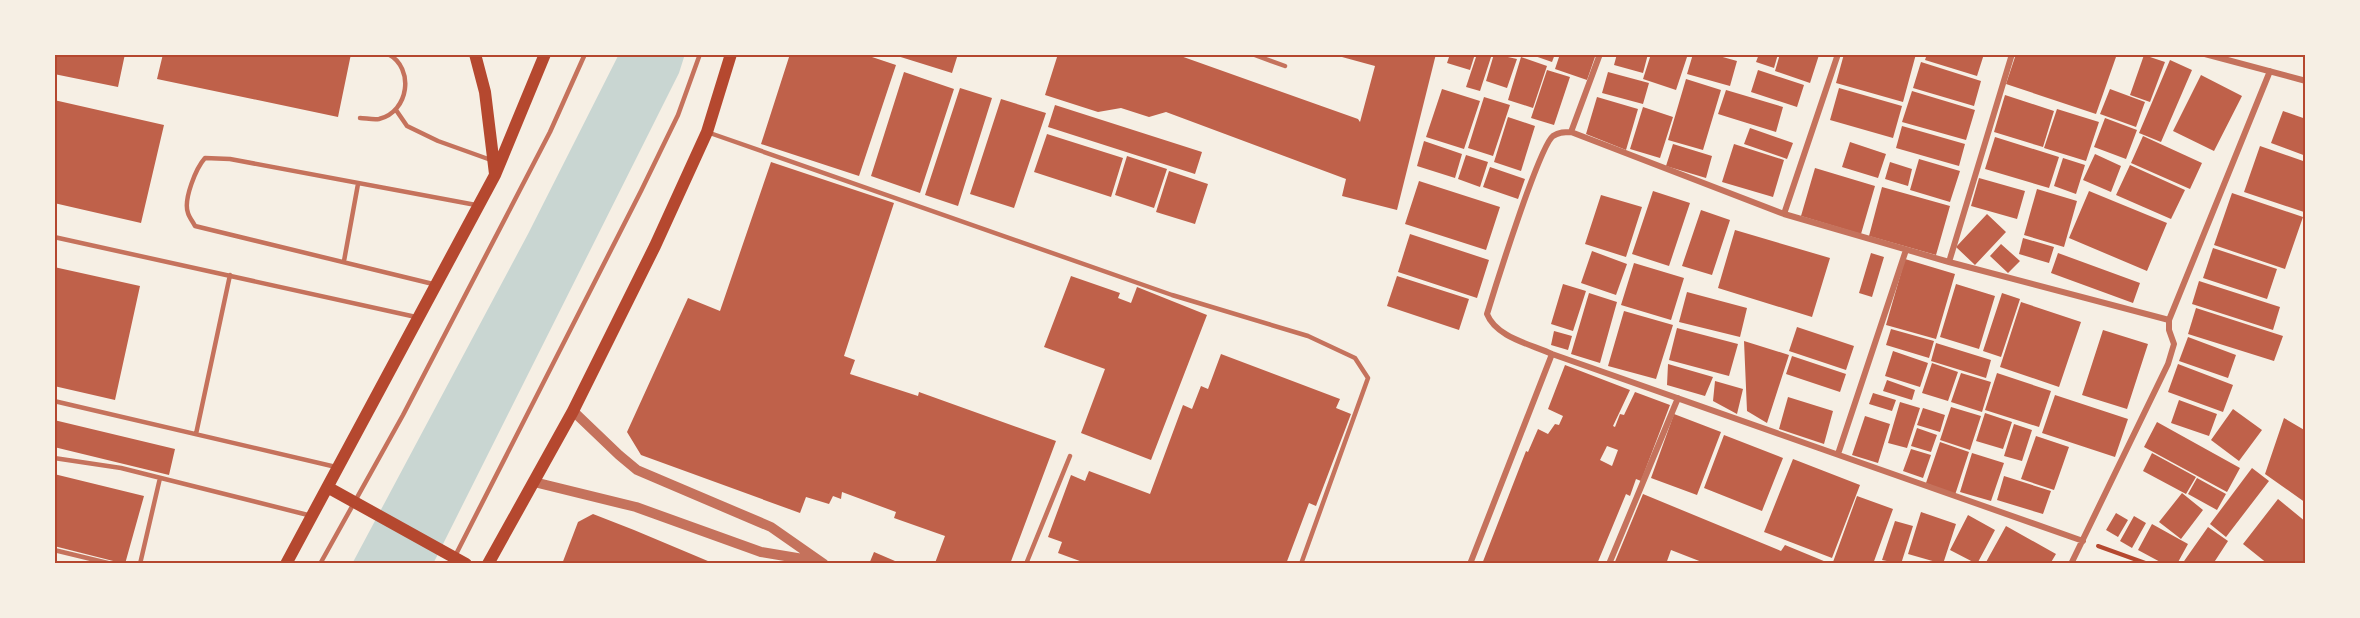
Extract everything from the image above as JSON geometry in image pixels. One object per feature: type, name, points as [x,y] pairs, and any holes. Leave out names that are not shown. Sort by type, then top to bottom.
[{"type":"main road","points":[[475,54],[485,92],[495,175]]},
{"type":"main road","points":[[286,564],[329,488],[338,467],[495,175],[545,54]]},
{"type":"main road","points":[[488,564],[573,411],[655,246],[707,132],[731,54]]},
{"type":"main road","points":[[329,488],[454,560]]},
{"type":"street","points":[[1571,132],[1600,54]]},
{"type":"street","points":[[1784,214],[1838,54]]},
{"type":"street","points":[[1949,262],[2012,54]]},
{"type":"street","points":[[2205,54],[2306,81]]},
{"type":"street","points":[[2071,564],[2168,364],[2174,344],[2169,330],[2169,320],[2270,71]]},
{"type":"street","points":[[2083,541],[1552,354],[1505,334],[1491,324],[1487,314],[1537,167],[1552,137],[1561,132],[1571,132],[1784,214],[1949,262],[2169,320]]},
{"type":"street","points":[[1838,454],[1906,250]]},
{"type":"street","points":[[1470,564],[1552,354]]},
{"type":"street","points":[[1609,564],[1678,398]]},
{"type":"street","points":[[573,411],[637,470],[771,527],[821,563]]},
{"type":"street","points":[[534,482],[636,507],[761,552],[821,563]]},
{"type":"lane","points":[[360,118],[379,119],[396,110],[405,93],[405,74],[394,57],[388,54]]},
{"type":"lane","points":[[320,564],[355,503],[550,132],[585,54]]},
{"type":"lane","points":[[454,560],[678,115],[700,54]]},
{"type":"lane","points":[[1252,54],[1285,66]]},
{"type":"lane","points":[[396,110],[408,126],[438,141],[493,161]]},
{"type":"lane","points":[[707,132],[1172,295],[1308,336],[1355,358],[1368,378],[1301,564]]},
{"type":"lane","points":[[436,285],[195,226],[187,212],[189,192],[198,167],[205,159],[230,159],[479,205]]},
{"type":"lane","points":[[344,261],[358,184]]},
{"type":"lane","points":[[54,237],[419,317]]},
{"type":"lane","points":[[196,434],[230,275]]},
{"type":"lane","points":[[54,400],[338,467]]},
{"type":"lane","points":[[1026,564],[1070,456]]},
{"type":"lane","points":[[54,458],[121,468],[312,516]]},
{"type":"lane","points":[[140,564],[160,478]]},
{"type":"lane","points":[[54,550],[112,564]]},
{"type":"path","points":[[2083,541],[2148,564]]},
{"type":"shaded area","points":[[619,54],[685,54],[679,73],[433,564],[352,564],[528,234]]},
{"type":"building","points":[[54,54],[125,54],[118,87],[54,74]]},
{"type":"building","points":[[163,54],[351,54],[338,117],[157,79]]},
{"type":"building","points":[[790,54],[863,54],[896,65],[859,176],[761,144]]},
{"type":"building","points":[[891,54],[958,54],[952,73]]},
{"type":"building","points":[[1058,54],[1175,54],[1358,119],[1360,122],[1375,66],[1331,54],[1436,54],[1397,210],[1342,196],[1346,179],[1166,112],[1149,117],[1121,108],[1098,112],[1045,95]]},
{"type":"building","points":[[1450,54],[1475,54],[1470,70],[1447,63]]},
{"type":"building","points":[[1477,54],[1492,54],[1480,91],[1466,87]]},
{"type":"building","points":[[1494,54],[1517,59],[1507,88],[1486,81]]},
{"type":"building","points":[[1529,54],[1555,54],[1552,62]]},
{"type":"building","points":[[1560,54],[1596,54],[1587,80],[1555,69]]},
{"type":"building","points":[[1617,54],[1648,54],[1643,73],[1614,65]]},
{"type":"building","points":[[1651,54],[1688,54],[1676,90],[1643,79]]},
{"type":"building","points":[[1693,54],[1712,54],[1737,61],[1730,86],[1687,74]]},
{"type":"building","points":[[1759,54],[1778,54],[1774,68],[1756,62]]},
{"type":"building","points":[[1780,54],[1819,55],[1810,83],[1775,71]]},
{"type":"building","points":[[1844,54],[1916,54],[1903,102],[1836,83]]},
{"type":"building","points":[[1927,54],[1984,54],[1977,76],[1925,60]]},
{"type":"building","points":[[2016,54],[2108,54],[2116,57],[2096,114],[2006,84]]},
{"type":"building","points":[[2144,55],[2165,62],[2150,102],[2130,95]]},
{"type":"building","points":[[1521,57],[1547,66],[1533,108],[1508,100]]},
{"type":"building","points":[[2170,60],[2192,70],[2161,142],[2139,133]]},
{"type":"building","points":[[1921,62],[1981,81],[1974,106],[1913,88]]},
{"type":"building","points":[[1547,70],[1570,77],[1554,125],[1531,118]]},
{"type":"building","points":[[1758,70],[1804,85],[1797,107],[1751,92]]},
{"type":"building","points":[[904,72],[954,89],[920,193],[871,176]]},
{"type":"building","points":[[1608,72],[1649,83],[1643,104],[1602,93]]},
{"type":"building","points":[[2201,75],[2242,96],[2214,151],[2173,131]]},
{"type":"building","points":[[1686,79],[1721,90],[1703,150],[1668,140]]},
{"type":"building","points":[[960,88],[992,98],[958,206],[925,195]]},
{"type":"building","points":[[1839,88],[1902,106],[1893,138],[1830,120]]},
{"type":"building","points":[[1442,89],[1480,101],[1464,149],[1426,137]]},
{"type":"building","points":[[2110,89],[2145,102],[2136,127],[2100,114]]},
{"type":"building","points":[[1726,90],[1783,107],[1776,132],[1718,114]]},
{"type":"building","points":[[1912,91],[1975,110],[1966,140],[1902,122]]},
{"type":"building","points":[[2005,95],[2054,111],[2043,147],[1994,132]]},
{"type":"building","points":[[1484,97],[1510,105],[1493,156],[1468,148]]},
{"type":"building","points":[[1597,97],[1638,109],[1626,150],[1586,134]]},
{"type":"building","points":[[1001,99],[1046,113],[1014,208],[970,194]]},
{"type":"building","points":[[54,100],[164,125],[141,223],[54,203]]},
{"type":"building","points":[[1055,105],[1202,152],[1195,174],[1048,127]]},
{"type":"building","points":[[1643,107],[1673,117],[1660,158],[1630,149]]},
{"type":"building","points":[[2057,109],[2099,122],[2086,161],[2044,148]]},
{"type":"building","points":[[2283,111],[2306,119],[2306,156],[2271,143]]},
{"type":"building","points":[[1508,117],[1535,126],[1521,171],[1494,162]]},
{"type":"building","points":[[2105,118],[2137,130],[2126,159],[2094,147]]},
{"type":"building","points":[[1902,126],[1965,144],[1959,166],[1896,148]]},
{"type":"building","points":[[1750,128],[1793,143],[1787,159],[1744,144]]},
{"type":"building","points":[[1047,134],[1123,158],[1111,197],[1034,172]]},
{"type":"building","points":[[2143,136],[2202,163],[2190,189],[2131,163]]},
{"type":"building","points":[[1995,137],[2059,157],[2049,188],[1985,169]]},
{"type":"building","points":[[1424,141],[1462,154],[1455,178],[1417,166]]},
{"type":"building","points":[[1850,142],[1886,154],[1878,178],[1842,167]]},
{"type":"building","points":[[1673,144],[1712,156],[1706,178],[1666,166]]},
{"type":"building","points":[[1734,144],[1784,160],[1773,197],[1722,182]]},
{"type":"building","points":[[2260,146],[2306,162],[2304,212],[2244,192]]},
{"type":"building","points":[[2095,154],[2121,166],[2111,192],[2083,180]]},
{"type":"building","points":[[1466,155],[1488,162],[1480,187],[1458,179]]},
{"type":"building","points":[[1127,156],[1167,169],[1154,208],[1115,195]]},
{"type":"building","points":[[2063,158],[2085,165],[2076,194],[2054,186]]},
{"type":"building","points":[[1919,159],[1960,171],[1950,202],[1910,190]]},
{"type":"building","points":[[771,162],[894,203],[844,356],[855,360],[850,374],[918,396],[919,392],[1056,441],[1010,564],[935,563],[945,536],[894,518],[896,512],[842,492],[841,499],[833,496],[829,504],[806,497],[800,513],[641,455],[627,432],[688,298],[720,311]]},
{"type":"building","points":[[1890,162],[1912,169],[1908,186],[1885,179]]},
{"type":"building","points":[[2130,165],[2185,190],[2171,219],[2116,195]]},
{"type":"building","points":[[1490,167],[1525,179],[1518,199],[1483,187]]},
{"type":"building","points":[[1815,168],[1875,186],[1861,234],[1801,216]]},
{"type":"building","points":[[1169,171],[1208,184],[1195,224],[1156,212]]},
{"type":"building","points":[[1979,178],[2025,191],[2017,219],[1971,206]]},
{"type":"building","points":[[1419,181],[1500,207],[1486,250],[1405,224]]},
{"type":"building","points":[[1882,187],[1950,206],[1936,255],[1869,236]]},
{"type":"building","points":[[2037,189],[2077,201],[2064,247],[2024,235]]},
{"type":"building","points":[[1653,191],[1690,203],[1669,266],[1632,254]]},
{"type":"building","points":[[2089,191],[2167,223],[2147,271],[2069,238]]},
{"type":"building","points":[[2232,193],[2303,217],[2285,269],[2214,245]]},
{"type":"building","points":[[1601,195],[1642,207],[1626,257],[1585,244]]},
{"type":"building","points":[[1701,210],[1730,220],[1712,275],[1682,266]]},
{"type":"building","points":[[1987,214],[2006,232],[1975,265],[1956,247]]},
{"type":"building","points":[[1735,230],[1830,258],[1812,317],[1718,288]]},
{"type":"building","points":[[1410,234],[1489,260],[1477,298],[1398,272]]},
{"type":"building","points":[[2023,238],[2054,247],[2049,263],[2019,254]]},
{"type":"building","points":[[2001,244],[2020,261],[2008,273],[1990,256]]},
{"type":"building","points":[[2213,248],[2277,269],[2267,299],[2203,278]]},
{"type":"building","points":[[1592,251],[1627,264],[1616,295],[1581,283]]},
{"type":"building","points":[[1871,253],[1884,257],[1872,297],[1859,293]]},
{"type":"building","points":[[2058,253],[2140,283],[2133,303],[2051,273]]},
{"type":"building","points":[[1905,259],[1955,274],[1936,339],[1886,325]]},
{"type":"building","points":[[1634,263],[1684,278],[1671,320],[1621,305]]},
{"type":"building","points":[[54,267],[140,286],[115,400],[54,386]]},
{"type":"building","points":[[1071,276],[1120,293],[1118,298],[1131,303],[1137,287],[1207,315],[1151,460],[1081,433],[1105,369],[1044,347]]},
{"type":"building","points":[[1397,276],[1469,299],[1459,330],[1387,306]]},
{"type":"building","points":[[2199,281],[2280,307],[2273,330],[2192,304]]},
{"type":"building","points":[[1563,284],[1586,291],[1573,331],[1551,324]]},
{"type":"building","points":[[1956,284],[1995,296],[1979,349],[1940,337]]},
{"type":"building","points":[[1687,292],[1747,308],[1740,337],[1679,322]]},
{"type":"building","points":[[1589,293],[1617,302],[1600,363],[1571,354]]},
{"type":"building","points":[[2002,293],[2020,299],[2001,357],[1983,351]]},
{"type":"building","points":[[2021,302],[2081,322],[2059,387],[2000,367]]},
{"type":"building","points":[[2196,308],[2283,336],[2274,361],[2188,334]]},
{"type":"building","points":[[1624,311],[1673,325],[1656,379],[1608,366]]},
{"type":"building","points":[[1797,327],[1854,346],[1846,370],[1789,351]]},
{"type":"building","points":[[1677,328],[1738,344],[1729,376],[1669,360]]},
{"type":"building","points":[[1891,329],[1934,341],[1929,358],[1886,345]]},
{"type":"building","points":[[2103,330],[2148,344],[2127,409],[2082,395]]},
{"type":"building","points":[[1554,331],[1572,336],[1568,350],[1551,345]]},
{"type":"building","points":[[2188,337],[2236,355],[2228,378],[2179,361]]},
{"type":"building","points":[[1744,341],[1789,355],[1767,423],[1747,411]]},
{"type":"building","points":[[1936,343],[1991,360],[1986,378],[1931,361]]},
{"type":"building","points":[[1893,351],[1928,363],[1920,387],[1885,376]]},
{"type":"building","points":[[1221,354],[1340,399],[1336,408],[1351,414],[1316,506],[1309,503],[1286,564],[1088,564],[1058,553],[1062,542],[1048,537],[1071,475],[1085,481],[1089,471],[1150,494],[1183,405],[1192,409],[1201,386],[1208,389]]},
{"type":"building","points":[[1792,356],[1846,374],[1840,392],[1786,374]]},
{"type":"building","points":[[1932,363],[1958,372],[1948,401],[1922,393]]},
{"type":"building","points":[[1668,364],[1713,377],[1705,396],[1667,385]]},
{"type":"building","points":[[2178,364],[2233,385],[2223,412],[2168,392]]},
{"type":"building","points":[[1565,365],[1630,390],[1613,426],[1615,427],[1620,414],[1624,415],[1635,392],[1670,405],[1641,481],[1636,479],[1630,496],[1626,494],[1597,564],[1482,564],[1526,451],[1528,452],[1538,429],[1548,434],[1555,424],[1559,425],[1563,416],[1548,409]],"holes":[[[1607,446],[1618,450],[1612,466],[1600,460]]]},
{"type":"building","points":[[1961,373],[1991,382],[1982,412],[1951,402]]},
{"type":"building","points":[[1997,373],[2051,391],[2039,427],[1985,410]]},
{"type":"building","points":[[1887,380],[1915,390],[1912,400],[1883,391]]},
{"type":"building","points":[[1715,381],[1743,389],[1737,414],[1713,401]]},
{"type":"building","points":[[1873,393],[1896,400],[1892,411],[1869,404]]},
{"type":"building","points":[[2055,395],[2128,419],[2115,457],[2042,433]]},
{"type":"building","points":[[1788,397],[1833,411],[1824,444],[1779,429]]},
{"type":"building","points":[[2179,400],[2217,414],[2209,436],[2171,423]]},
{"type":"building","points":[[1900,402],[1920,408],[1907,448],[1888,443]]},
{"type":"building","points":[[1951,407],[1981,416],[1970,450],[1940,440]]},
{"type":"building","points":[[1923,408],[1945,415],[1940,432],[1917,425]]},
{"type":"building","points":[[2233,409],[2262,430],[2239,461],[2211,440]]},
{"type":"building","points":[[1985,413],[2012,422],[2003,449],[1976,441]]},
{"type":"building","points":[[1674,414],[1721,432],[1697,495],[1651,478]]},
{"type":"building","points":[[1865,416],[1890,424],[1878,463],[1852,455]]},
{"type":"building","points":[[2284,418],[2306,431],[2306,503],[2265,474]]},
{"type":"building","points":[[54,420],[175,449],[169,475],[54,447]]},
{"type":"building","points":[[2157,422],[2240,468],[2227,492],[2144,447]]},
{"type":"building","points":[[2014,424],[2032,430],[2022,461],[2004,456]]},
{"type":"building","points":[[1917,428],[1937,435],[1931,452],[1911,446]]},
{"type":"building","points":[[1724,435],[1783,458],[1762,511],[1704,488]]},
{"type":"building","points":[[2036,436],[2069,447],[2054,490],[2021,479]]},
{"type":"building","points":[[1940,442],[1969,452],[1955,495],[1926,483]]},
{"type":"building","points":[[1911,449],[1931,455],[1923,478],[1903,471]]},
{"type":"building","points":[[1972,453],[2004,463],[1991,501],[1960,492]]},
{"type":"building","points":[[2152,453],[2196,477],[2186,494],[2143,471]]},
{"type":"building","points":[[1793,459],[1860,485],[1832,558],[1764,532]]},
{"type":"building","points":[[2252,468],[2269,481],[2226,537],[2210,524]]},
{"type":"building","points":[[54,474],[144,496],[125,564],[54,546]]},
{"type":"building","points":[[2004,476],[2051,491],[2043,514],[1997,500]]},
{"type":"building","points":[[2197,478],[2226,494],[2217,510],[2188,494]]},
{"type":"building","points":[[2182,493],[2203,510],[2181,539],[2159,522]]},
{"type":"building","points":[[1643,494],[1781,551],[1785,545],[1831,564],[1707,564],[1671,550],[1666,564],[1614,564]]},
{"type":"building","points":[[1857,496],[1893,509],[1873,564],[1838,564],[1833,562]]},
{"type":"building","points":[[2278,499],[2306,522],[2306,564],[2268,564],[2243,544]]},
{"type":"building","points":[[1921,512],[1956,524],[1943,564],[1908,554]]},
{"type":"building","points":[[2116,513],[2128,520],[2118,537],[2106,530]]},
{"type":"building","points":[[593,514],[715,564],[562,564],[578,522]]},
{"type":"building","points":[[1968,515],[1995,530],[1977,564],[1950,550]]},
{"type":"building","points":[[2134,516],[2146,523],[2132,548],[2120,541]]},
{"type":"building","points":[[1895,521],[1913,526],[1901,564],[1882,560]]},
{"type":"building","points":[[2152,524],[2188,544],[2177,564],[2164,564],[2138,550]]},
{"type":"building","points":[[2006,526],[2056,554],[2050,564],[1985,564]]},
{"type":"building","points":[[2208,527],[2228,541],[2213,564],[2182,564]]},
{"type":"building","points":[[874,552],[902,564],[869,564]]}]
